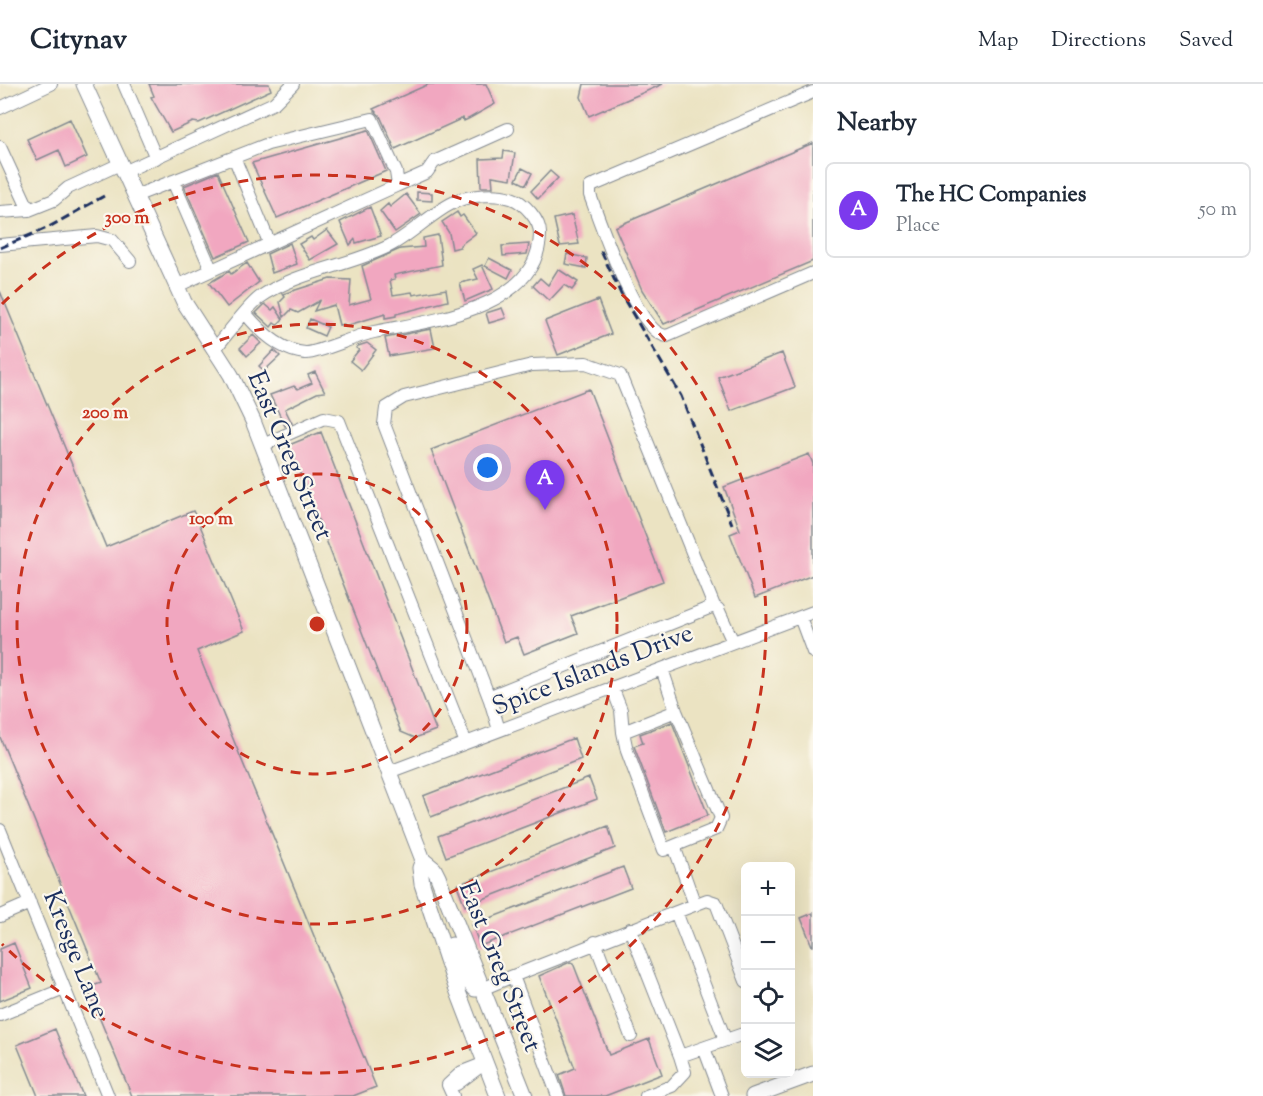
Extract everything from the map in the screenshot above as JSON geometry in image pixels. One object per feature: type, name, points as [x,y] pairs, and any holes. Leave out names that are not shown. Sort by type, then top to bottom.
[{"type":"main road","name":"East Greg Street","points":[[84,84],[177,286],[196,323],[243,398],[423,860],[434,869],[438,877],[525,1096]]},
{"type":"main road","name":"East Greg Street","points":[[423,860],[420,875],[434,920],[498,1096]]},
{"type":"main road","points":[[434,920],[452,945],[468,983],[475,989],[482,989]]},
{"type":"main road","points":[[753,1096],[813,1074]]},
{"type":"street","points":[[0,108],[51,84]]},
{"type":"street","points":[[124,84],[156,158]]},
{"type":"street","points":[[0,212],[29,210],[54,200],[68,188],[156,158],[274,103],[293,84]]},
{"type":"street","points":[[813,92],[596,184],[590,187],[590,195],[632,297],[654,332],[662,336],[667,336],[813,273]]},
{"type":"street","points":[[135,196],[274,142],[368,118],[372,119],[396,172],[398,185]]},
{"type":"street","points":[[177,286],[269,242],[427,172],[434,162],[508,129]]},
{"type":"street","points":[[0,147],[29,210]]},
{"type":"street","points":[[234,157],[269,242]]},
{"type":"street","points":[[173,181],[212,269]]},
{"type":"street","points":[[214,350],[257,300],[283,284],[389,246],[456,201],[482,196],[511,198],[532,214],[541,232],[538,252],[528,273],[491,302],[464,314],[358,335],[306,353],[283,346],[260,331],[246,314]]},
{"type":"street","points":[[0,245],[97,236],[112,240],[130,261]]},
{"type":"street","points":[[499,730],[490,700],[384,424],[386,408],[404,397],[532,365],[586,363],[620,375],[714,606],[718,609],[733,642]]},
{"type":"street","points":[[263,445],[324,418],[339,421],[466,743]]},
{"type":"street","points":[[490,700],[494,694],[714,606]]},
{"type":"street","name":"Spice Islands Drive","points":[[389,772],[813,612]]},
{"type":"street","points":[[800,616],[813,652]]},
{"type":"street","points":[[612,687],[621,710],[627,751],[664,850],[716,829],[721,818],[676,711],[662,669]]},
{"type":"street","points":[[623,732],[676,711]]},
{"type":"street","name":"Kresge Lane","points":[[0,831],[108,1096]]},
{"type":"street","points":[[674,846],[695,905]]},
{"type":"street","points":[[482,989],[630,928],[707,900],[716,903],[742,970]]},
{"type":"street","points":[[0,916],[30,903]]},
{"type":"street","points":[[676,912],[725,1039]]},
{"type":"street","points":[[630,928],[685,1072],[672,1086],[646,1096]]},
{"type":"street","points":[[595,942],[631,1036]]},
{"type":"street","points":[[513,976],[558,1096]]},
{"type":"street","points":[[0,1016],[64,989]]},
{"type":"street","points":[[680,1056],[741,1034]]},
{"type":"street","points":[[704,1048],[722,1096]]},
{"type":"street","points":[[451,1090],[462,1072],[485,1063]]},
{"type":"building","points":[[149,84],[269,84],[271,90],[199,123],[193,122],[171,132],[151,97],[154,96]]},
{"type":"building","points":[[429,84],[486,84],[495,104],[464,121],[463,118],[395,149],[380,116],[373,109]]},
{"type":"building","points":[[584,84],[663,84],[589,116],[581,97]]},
{"type":"building","points":[[70,119],[87,157],[66,167],[59,150],[37,160],[27,139]]},
{"type":"building","points":[[368,130],[386,171],[277,218],[252,163]]},
{"type":"building","points":[[813,143],[813,261],[664,324],[642,290],[615,227]]},
{"type":"building","points":[[504,151],[515,153],[511,179],[492,176],[493,187],[481,187],[480,159],[503,158]]},
{"type":"building","points":[[522,168],[532,173],[526,185],[516,180]]},
{"type":"building","points":[[550,171],[558,178],[538,199],[531,191]]},
{"type":"building","points":[[218,172],[249,242],[215,257],[184,186]]},
{"type":"building","points":[[417,192],[432,193],[432,201],[417,200]]},
{"type":"building","points":[[406,194],[421,214],[395,232],[380,211],[388,204],[390,207]]},
{"type":"building","points":[[370,207],[381,236],[356,243],[355,239],[350,245],[340,222]]},
{"type":"building","points":[[457,212],[460,217],[463,215],[476,233],[460,247],[452,249],[449,233],[442,222]]},
{"type":"building","points":[[572,215],[579,244],[560,246],[554,219]]},
{"type":"building","points":[[327,230],[338,244],[310,260],[299,244],[311,237],[313,240]]},
{"type":"building","points":[[438,235],[442,265],[394,275],[395,279],[390,280],[393,295],[412,292],[413,295],[446,289],[448,301],[396,314],[396,316],[385,318],[385,314],[345,326],[344,324],[339,325],[334,305],[314,311],[319,301],[298,313],[291,310],[284,317],[280,302],[285,297],[283,294],[330,279],[351,280],[349,305],[371,299],[362,266],[400,249],[424,247],[423,238]]},
{"type":"building","points":[[290,243],[297,264],[272,273],[267,254]]},
{"type":"building","points":[[529,244],[527,254],[503,256],[502,246]]},
{"type":"building","points":[[567,254],[587,258],[586,268],[565,264]]},
{"type":"building","points":[[489,258],[512,270],[508,278],[485,266]]},
{"type":"building","points":[[247,263],[259,282],[227,307],[209,283],[229,271],[231,274]]},
{"type":"building","points":[[482,265],[493,289],[465,301],[460,283],[478,279],[473,269]]},
{"type":"building","points":[[558,269],[578,282],[572,290],[564,285],[549,301],[533,286],[540,278],[548,285]]},
{"type":"building","points":[[0,291],[106,547],[193,511],[199,523],[244,631],[197,651],[376,1087],[353,1096],[132,1096],[87,988],[101,983],[0,737]]},
{"type":"building","points":[[598,300],[611,334],[558,355],[545,321]]},
{"type":"building","points":[[265,304],[272,310],[275,307],[283,319],[277,325],[274,323],[271,327],[256,313]]},
{"type":"building","points":[[502,308],[506,318],[489,323],[486,313]]},
{"type":"building","points":[[310,319],[328,327],[324,336],[306,328]]},
{"type":"building","points":[[431,329],[435,348],[389,356],[385,338]]},
{"type":"building","points":[[253,335],[261,343],[247,356],[240,348]]},
{"type":"building","points":[[367,343],[376,350],[361,370],[350,361],[359,350],[356,348]]},
{"type":"building","points":[[274,350],[280,356],[264,371],[259,366]]},
{"type":"building","points":[[782,353],[795,387],[731,411],[718,377]]},
{"type":"building","points":[[315,372],[325,392],[317,393],[285,409],[292,423],[285,426],[270,395],[294,386],[298,389],[312,383],[308,375]]},
{"type":"building","points":[[589,389],[663,581],[571,616],[578,633],[524,654],[517,637],[504,642],[431,450]]},
{"type":"building","points":[[321,432],[436,730],[415,738],[401,732],[289,445]]},
{"type":"building","points":[[809,454],[813,464],[813,575],[755,598],[730,534],[740,530],[724,487]]},
{"type":"building","points":[[672,722],[708,815],[666,832],[634,746],[643,743],[640,734]]},
{"type":"building","points":[[574,738],[581,759],[431,817],[423,796]]},
{"type":"building","points":[[589,778],[597,799],[446,857],[438,836]]},
{"type":"building","points":[[608,826],[615,848],[465,906],[457,885]]},
{"type":"building","points":[[623,867],[631,888],[480,946],[472,925]]},
{"type":"building","points":[[813,913],[813,946],[812,946],[801,918]]},
{"type":"building","points":[[14,943],[32,988],[0,1001],[0,949]]},
{"type":"building","points":[[570,962],[573,963],[609,1055],[649,1039],[662,1074],[605,1096],[566,1096],[559,1075],[575,1068],[539,976]]},
{"type":"building","points":[[55,1029],[83,1096],[38,1096],[17,1045]]},
{"type":"railway","points":[[0,248],[49,227],[104,196]]},
{"type":"railway","points":[[601,251],[621,294],[681,396],[732,524]]},
{"type":"place","name":"The HC Companies","points":[[545,510]]}]
